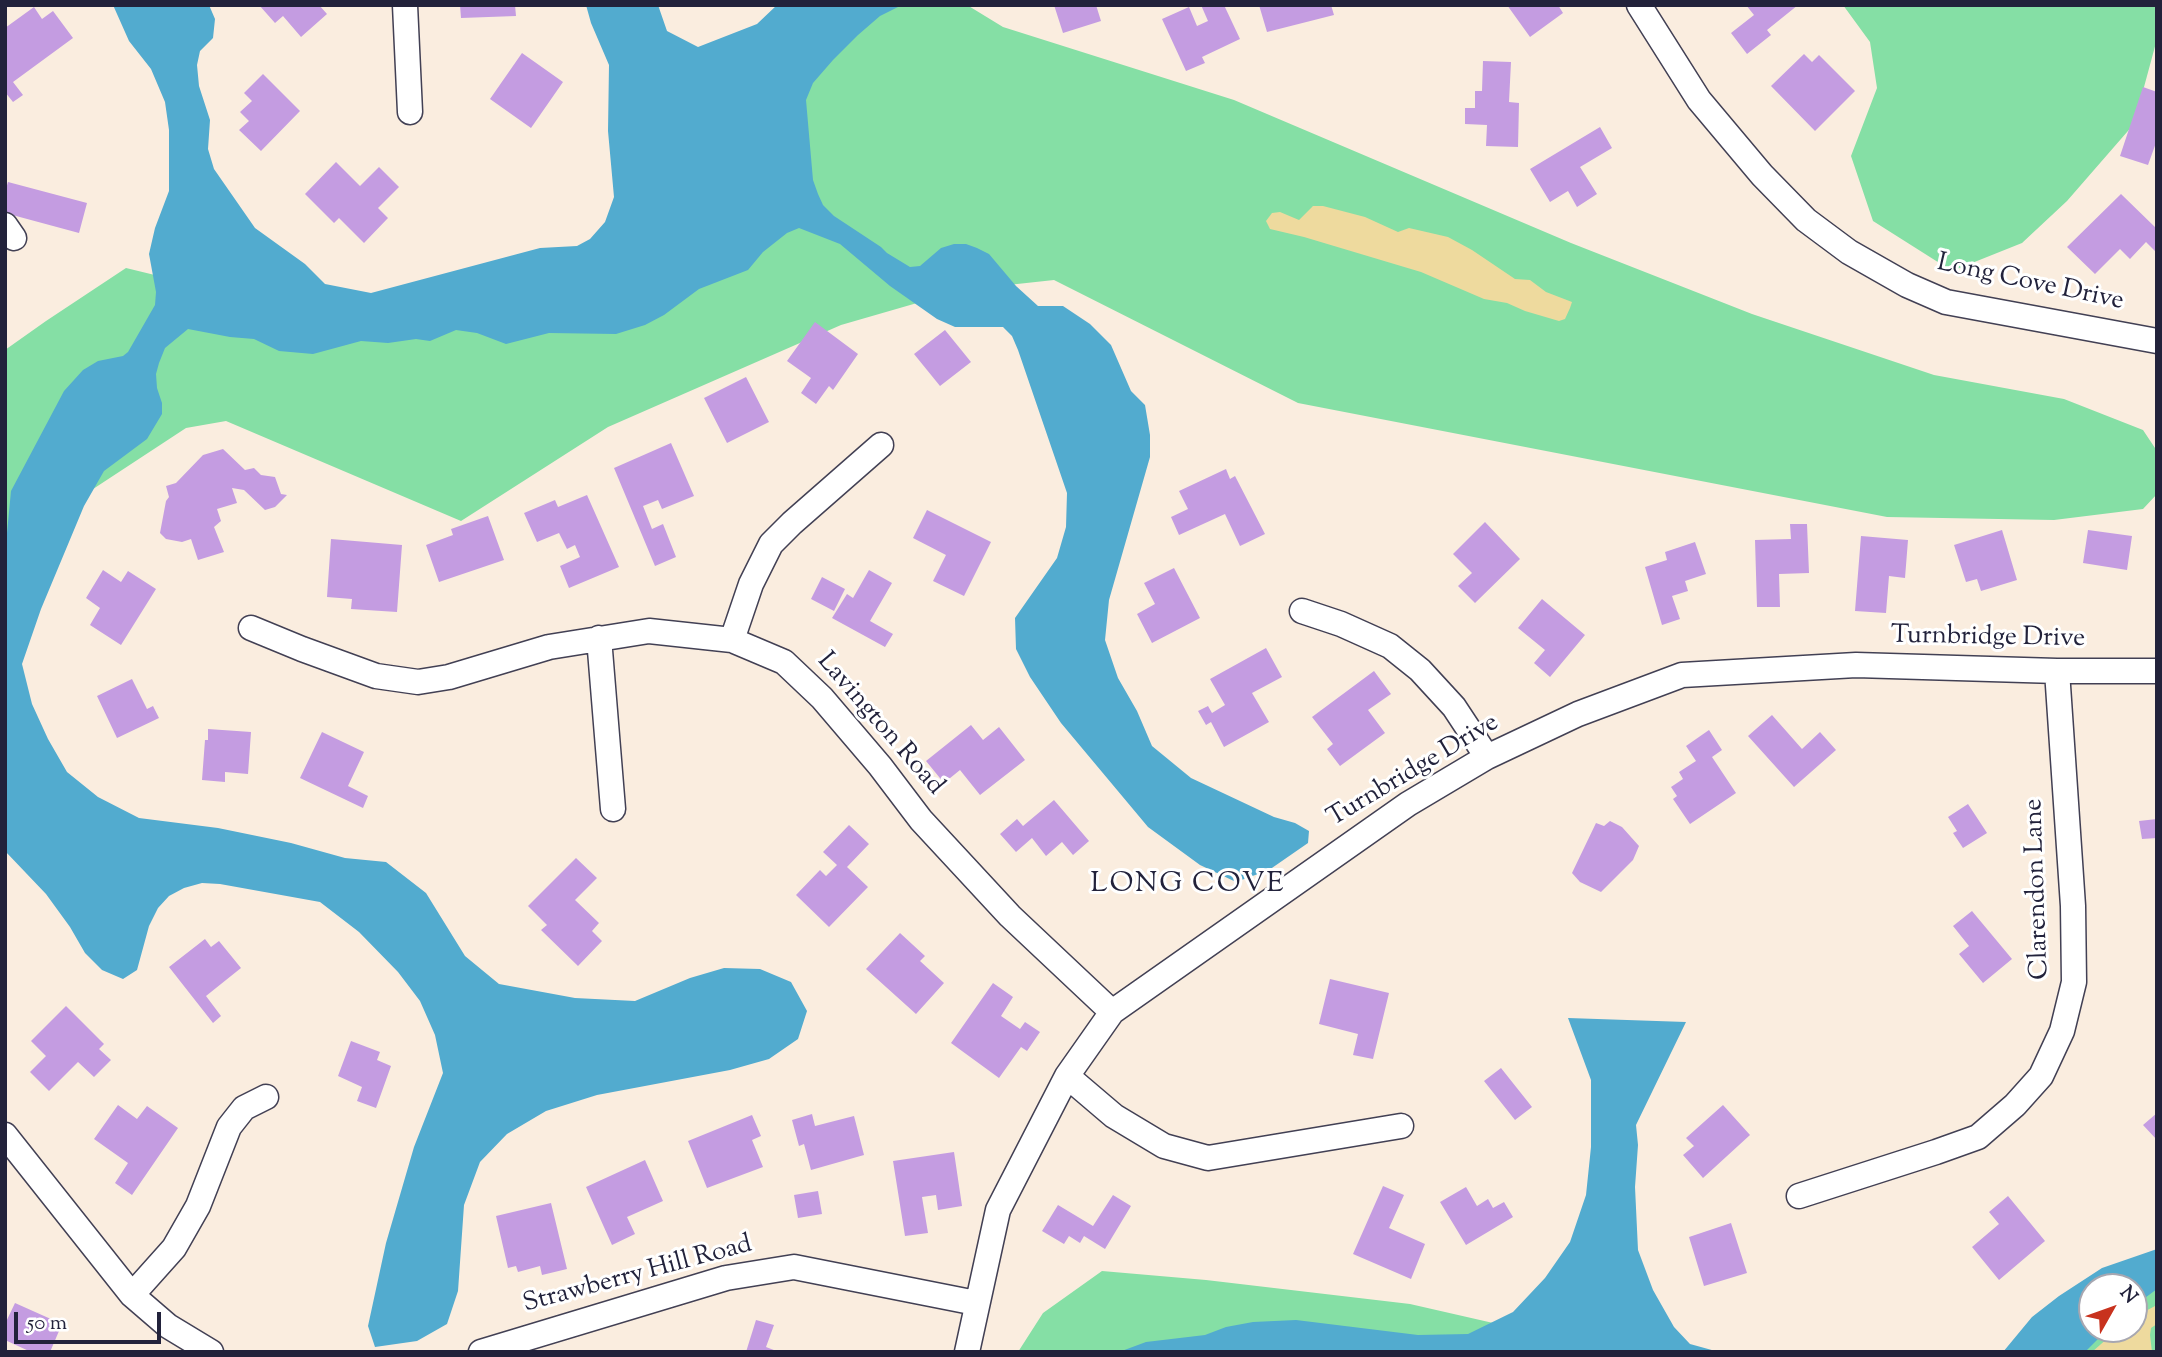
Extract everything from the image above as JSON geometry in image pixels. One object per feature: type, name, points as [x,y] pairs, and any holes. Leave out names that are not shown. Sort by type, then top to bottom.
[{"type":"street","points":[[405,5],[410,112]]},
{"type":"street","name":"Long Cove Drive","points":[[1639,5],[1699,100],[1762,175],[1806,220],[1849,252],[1907,285],[1946,302],[2157,341]]},
{"type":"street","points":[[732,640],[751,584],[771,544],[881,444]]},
{"type":"street","points":[[1303,611],[1390,646],[1420,670],[1454,707],[1487,757]]},
{"type":"street","name":"Lavington Road","points":[[251,628],[376,676],[418,682],[449,677],[549,647],[649,631],[732,640],[783,662],[821,698],[880,766],[921,820],[1001,906],[1112,1012]]},
{"type":"street","points":[[599,638],[613,809]]},
{"type":"street","name":"Turnbridge Drive","points":[[967,1352],[998,1210],[1067,1076],[1112,1012],[1408,804],[1487,757],[1578,714],[1682,674],[1856,665],[2157,671]]},
{"type":"street","name":"Clarendon Lane","points":[[1799,1196],[1978,1137],[2015,1105],[2041,1076],[2063,1031],[2074,982],[2071,866],[2057,671]]},
{"type":"street","points":[[1067,1076],[1114,1116],[1164,1146],[1208,1158],[1401,1126]]},
{"type":"street","points":[[132,1295],[174,1248],[198,1206],[229,1127],[244,1108],[266,1097]]},
{"type":"street","points":[[5,1135],[132,1295],[169,1326],[211,1352]]},
{"type":"street","name":"Strawberry Hill Road","points":[[481,1352],[726,1278],[793,1267],[976,1303]]},
{"type":"green space","points":[[838,5],[967,5],[1003,27],[1234,100],[1571,243],[1752,314],[1934,375],[2064,399],[2143,430],[2157,451],[2157,494],[2143,509],[2054,520],[1887,517],[1298,403],[1054,280],[962,290],[841,325],[608,427],[461,521],[226,421],[186,428],[55,514],[5,586],[5,350],[46,321],[126,268],[208,288],[399,320],[542,286]]},
{"type":"green space","points":[[1843,5],[2157,5],[2157,39],[2134,124],[2067,201],[2022,243],[1952,271],[1873,221],[1851,156],[1877,88],[1870,42]]},
{"type":"green space","points":[[1102,1271],[1206,1280],[1410,1304],[1620,1352],[1018,1352],[1043,1313]]},
{"type":"green space","points":[[2157,1275],[2157,1352],[2040,1352],[2078,1335],[2078,1343],[2148,1343],[2148,1280]]},
{"type":"sand","points":[[1313,206],[1365,217],[1398,232],[1409,228],[1448,237],[1515,279],[1530,280],[1546,292],[1572,302],[1570,308],[1565,319],[1559,321],[1507,303],[1484,299],[1421,272],[1270,229],[1266,221],[1272,213],[1280,212],[1299,220]]},
{"type":"sand","points":[[2157,1305],[2157,1324],[2151,1328],[2150,1335],[2152,1352],[2092,1352],[2102,1343],[2148,1343],[2148,1310]]},
{"type":"water","points":[[113,5],[209,5],[215,19],[213,38],[200,51],[197,65],[199,86],[210,120],[208,149],[214,169],[255,228],[305,264],[325,284],[371,293],[540,248],[577,246],[590,239],[605,222],[614,197],[608,131],[609,65],[586,5],[658,5],[667,31],[698,47],[757,24],[777,5],[902,5],[880,16],[858,35],[813,83],[806,100],[813,180],[823,205],[834,216],[910,267],[920,266],[941,248],[954,244],[977,248],[989,254],[1016,286],[1038,306],[1063,306],[1090,324],[1111,345],[1131,391],[1145,405],[1150,435],[1150,457],[1109,600],[1105,640],[1118,678],[1137,711],[1152,746],[1191,778],[1309,831],[1308,843],[1269,870],[1236,882],[1200,865],[1148,827],[1061,723],[1030,677],[1016,649],[1015,618],[1057,558],[1066,527],[1067,493],[1012,336],[1003,327],[955,327],[937,319],[890,286],[840,244],[799,228],[787,233],[763,252],[748,270],[699,289],[664,315],[645,325],[616,334],[549,333],[506,344],[477,333],[456,330],[430,341],[361,341],[313,354],[279,351],[254,339],[188,329],[165,348],[159,363],[156,374],[162,414],[147,439],[104,471],[84,506],[41,609],[22,664],[32,704],[67,772],[98,797],[139,818],[218,828],[291,843],[345,858],[386,862],[426,893],[465,956],[499,984],[575,998],[635,1001],[690,978],[724,968],[760,969],[791,982],[807,1011],[798,1039],[769,1059],[730,1070],[597,1095],[546,1111],[507,1134],[480,1162],[464,1205],[458,1291],[447,1324],[417,1341],[375,1347],[368,1326],[386,1243],[414,1147],[443,1073],[435,1035],[420,1001],[398,972],[359,932],[320,902],[220,884],[202,883],[169,896],[158,908],[149,926],[137,970],[123,979],[102,970],[85,953],[46,894],[5,851],[5,554],[11,491],[64,391],[83,370],[98,361],[123,356],[128,352],[155,305],[156,292],[149,254],[155,228],[169,191],[169,130],[165,102],[151,69],[129,41]]},
{"type":"water","points":[[1568,1018],[1686,1022],[1636,1125],[1638,1250],[1653,1290],[1674,1327],[1690,1344],[1719,1352],[1119,1352],[1146,1342],[1205,1335],[1226,1327],[1253,1322],[1296,1320],[1418,1335],[1468,1334],[1513,1312],[1545,1278],[1570,1242],[1586,1195],[1591,1147],[1591,1080]]},
{"type":"water","points":[[2157,1249],[2157,1289],[2148,1296],[2148,1273],[2094,1273]]},
{"type":"water","points":[[2078,1284],[2078,1343],[2094,1343],[2085,1352],[2003,1352],[2032,1317]]},
{"type":"building","points":[[259,5],[319,5],[327,14],[301,37],[283,16],[275,23]]},
{"type":"building","points":[[460,5],[515,5],[516,16],[461,18]]},
{"type":"building","points":[[1054,5],[1096,5],[1101,21],[1063,33]]},
{"type":"building","points":[[1201,5],[1224,5],[1240,39],[1202,57],[1205,63],[1186,71],[1162,19],[1189,7],[1197,26],[1208,21]]},
{"type":"building","points":[[1259,5],[1331,5],[1334,15],[1267,32]]},
{"type":"building","points":[[1507,5],[1558,5],[1563,13],[1530,37]]},
{"type":"building","points":[[1746,5],[1798,5],[1767,30],[1771,35],[1747,54],[1731,33],[1754,15]]},
{"type":"building","points":[[34,7],[42,19],[53,11],[73,38],[13,82],[23,95],[13,102],[5,92],[5,28]]},
{"type":"building","points":[[522,53],[563,82],[531,128],[490,99]]},
{"type":"building","points":[[1804,54],[1812,62],[1819,55],[1855,91],[1815,131],[1771,86]]},
{"type":"building","points":[[1483,61],[1511,62],[1509,102],[1519,103],[1518,147],[1486,146],[1487,125],[1465,124],[1465,108],[1475,108],[1475,91],[1482,91]]},
{"type":"building","points":[[263,74],[300,111],[261,151],[239,130],[249,121],[240,112],[252,101],[244,93]]},
{"type":"building","points":[[2143,87],[2157,92],[2157,140],[2148,165],[2120,156]]},
{"type":"building","points":[[1600,127],[1612,148],[1580,167],[1597,194],[1577,207],[1568,191],[1550,202],[1530,169]]},
{"type":"building","points":[[336,162],[360,186],[379,167],[399,187],[378,208],[388,218],[364,243],[339,218],[334,223],[305,194]]},
{"type":"building","points":[[8,182],[87,203],[79,233],[5,213]]},
{"type":"building","points":[[2121,194],[2157,229],[2157,253],[2146,242],[2130,259],[2120,249],[2095,274],[2067,247]]},
{"type":"building","points":[[815,322],[858,354],[833,390],[829,386],[816,404],[801,393],[811,378],[787,361]]},
{"type":"building","points":[[945,330],[971,362],[940,386],[914,354]]},
{"type":"building","points":[[746,377],[769,422],[727,443],[704,398]]},
{"type":"building","points":[[671,443],[694,496],[662,509],[658,500],[643,506],[652,529],[663,524],[676,557],[655,566],[614,468]]},
{"type":"building","points":[[223,449],[245,470],[254,468],[261,475],[275,477],[281,494],[287,495],[275,507],[265,510],[244,490],[232,488],[237,503],[217,509],[221,521],[214,527],[224,552],[198,560],[191,539],[182,542],[166,539],[160,533],[169,497],[166,486],[176,483],[203,455]]},
{"type":"building","points":[[1226,469],[1230,479],[1235,476],[1265,534],[1240,546],[1225,514],[1179,535],[1171,517],[1188,509],[1179,491]]},
{"type":"building","points":[[587,495],[619,567],[569,588],[560,566],[580,557],[575,545],[567,549],[559,533],[537,542],[524,513],[555,500],[558,507]]},
{"type":"building","points":[[927,510],[991,542],[964,596],[933,581],[946,555],[913,538]]},
{"type":"building","points":[[488,516],[504,560],[439,582],[426,545],[453,535],[451,529]]},
{"type":"building","points":[[1485,522],[1520,559],[1475,603],[1458,586],[1472,573],[1453,554]]},
{"type":"building","points":[[1790,524],[1807,524],[1809,573],[1779,574],[1780,607],[1757,607],[1755,540],[1791,539]]},
{"type":"building","points":[[2002,530],[2017,580],[1981,591],[1977,579],[1966,582],[1954,545]]},
{"type":"building","points":[[2088,530],[2132,536],[2127,570],[2083,563]]},
{"type":"building","points":[[1861,536],[1908,540],[1905,578],[1889,576],[1886,613],[1855,611]]},
{"type":"building","points":[[331,539],[402,545],[397,612],[351,609],[352,599],[327,597]]},
{"type":"building","points":[[1695,542],[1706,574],[1685,581],[1688,591],[1672,596],[1680,619],[1662,625],[1645,567],[1667,560],[1665,552]]},
{"type":"building","points":[[1174,568],[1200,618],[1152,643],[1137,614],[1155,604],[1144,583]]},
{"type":"building","points":[[103,570],[121,582],[128,571],[156,589],[121,645],[90,625],[100,608],[86,598]]},
{"type":"building","points":[[869,570],[892,583],[870,621],[893,634],[885,647],[832,618],[847,594],[853,598]]},
{"type":"building","points":[[822,577],[845,589],[834,611],[811,599]]},
{"type":"building","points":[[1542,599],[1585,635],[1550,677],[1534,663],[1545,650],[1518,628]]},
{"type":"building","points":[[1266,648],[1282,677],[1252,693],[1269,722],[1224,747],[1211,722],[1206,725],[1198,711],[1208,706],[1212,713],[1225,705],[1210,679]]},
{"type":"building","points":[[1374,671],[1391,694],[1368,710],[1385,733],[1340,766],[1327,749],[1333,744],[1312,717]]},
{"type":"building","points":[[132,679],[147,709],[153,706],[159,718],[117,738],[97,696]]},
{"type":"building","points":[[1772,715],[1802,749],[1820,732],[1836,750],[1794,787],[1748,736]]},
{"type":"building","points":[[971,725],[983,740],[999,727],[1025,760],[980,795],[960,770],[944,783],[926,761]]},
{"type":"building","points":[[208,729],[251,732],[248,774],[225,772],[225,782],[202,780]]},
{"type":"building","points":[[1709,730],[1722,750],[1712,757],[1736,793],[1690,824],[1673,799],[1677,796],[1671,787],[1683,779],[1679,772],[1696,761],[1686,746]]},
{"type":"building","points":[[322,732],[364,752],[348,786],[368,796],[363,808],[300,778]]},
{"type":"building","points":[[1054,800],[1089,841],[1073,855],[1062,842],[1046,856],[1032,838],[1016,852],[1000,834],[1017,819],[1023,826]]},
{"type":"building","points":[[1968,804],[1987,833],[1963,848],[1953,833],[1957,831],[1948,817]]},
{"type":"building","points":[[2157,819],[2157,838],[2142,839],[2139,821]]},
{"type":"building","points":[[1610,821],[1622,827],[1639,846],[1633,860],[1601,892],[1580,882],[1572,873],[1596,823],[1604,826]]},
{"type":"building","points":[[849,825],[869,844],[847,867],[868,887],[829,927],[796,895],[820,870],[826,876],[837,865],[823,852]]},
{"type":"building","points":[[576,858],[597,878],[575,900],[599,923],[592,931],[602,941],[578,966],[541,930],[547,925],[528,906]]},
{"type":"building","points":[[1972,911],[2012,959],[1983,983],[1959,954],[1969,946],[1953,926]]},
{"type":"building","points":[[900,933],[925,956],[920,961],[944,983],[916,1014],[866,969]]},
{"type":"building","points":[[205,939],[211,947],[219,941],[241,968],[206,996],[221,1016],[213,1023],[169,967]]},
{"type":"building","points":[[1330,979],[1389,993],[1373,1059],[1353,1055],[1358,1034],[1319,1024]]},
{"type":"building","points":[[993,983],[1013,997],[1001,1016],[1020,1029],[1025,1022],[1040,1032],[1027,1051],[1021,1047],[999,1078],[951,1043]]},
{"type":"building","points":[[66,1006],[104,1044],[99,1049],[111,1060],[94,1077],[78,1062],[49,1091],[30,1072],[46,1056],[31,1041]]},
{"type":"building","points":[[351,1041],[380,1052],[377,1060],[391,1066],[376,1108],[357,1101],[362,1087],[338,1076]]},
{"type":"building","points":[[1501,1068],[1532,1107],[1515,1120],[1484,1081]]},
{"type":"building","points":[[118,1105],[137,1119],[147,1106],[178,1128],[132,1195],[115,1183],[128,1163],[94,1139]]},
{"type":"building","points":[[1723,1105],[1750,1135],[1703,1178],[1683,1155],[1694,1146],[1686,1138]]},
{"type":"building","points":[[2157,1113],[2157,1140],[2143,1125]]},
{"type":"building","points":[[812,1114],[815,1126],[854,1116],[864,1155],[811,1170],[804,1144],[799,1146],[792,1120]]},
{"type":"building","points":[[752,1115],[761,1136],[752,1140],[763,1167],[707,1188],[688,1141]]},
{"type":"building","points":[[954,1152],[962,1206],[938,1210],[936,1195],[922,1197],[928,1233],[905,1236],[893,1161]]},
{"type":"building","points":[[645,1160],[663,1201],[627,1217],[635,1234],[612,1245],[586,1187]]},
{"type":"building","points":[[1383,1186],[1404,1195],[1389,1228],[1425,1244],[1411,1279],[1353,1254]]},
{"type":"building","points":[[1466,1187],[1477,1206],[1488,1199],[1493,1208],[1504,1202],[1513,1217],[1466,1245],[1440,1202]]},
{"type":"building","points":[[818,1191],[822,1214],[798,1218],[794,1195]]},
{"type":"building","points":[[1113,1195],[1131,1206],[1105,1249],[1084,1236],[1080,1243],[1069,1236],[1064,1244],[1042,1231],[1058,1205],[1093,1226]]},
{"type":"building","points":[[2008,1196],[2045,1241],[1999,1280],[1972,1247],[1999,1224],[1989,1212]]},
{"type":"building","points":[[551,1203],[567,1269],[542,1275],[540,1266],[518,1272],[516,1266],[508,1268],[496,1216]]},
{"type":"building","points":[[1731,1223],[1747,1273],[1704,1286],[1689,1237]]},
{"type":"building","points":[[15,1303],[62,1324],[50,1352],[31,1352],[5,1340],[5,1324]]},
{"type":"building","points":[[756,1320],[774,1325],[766,1347],[779,1352],[746,1352]]},
{"type":"district","name":"LONG COVE","points":[[1188,886]]}]
